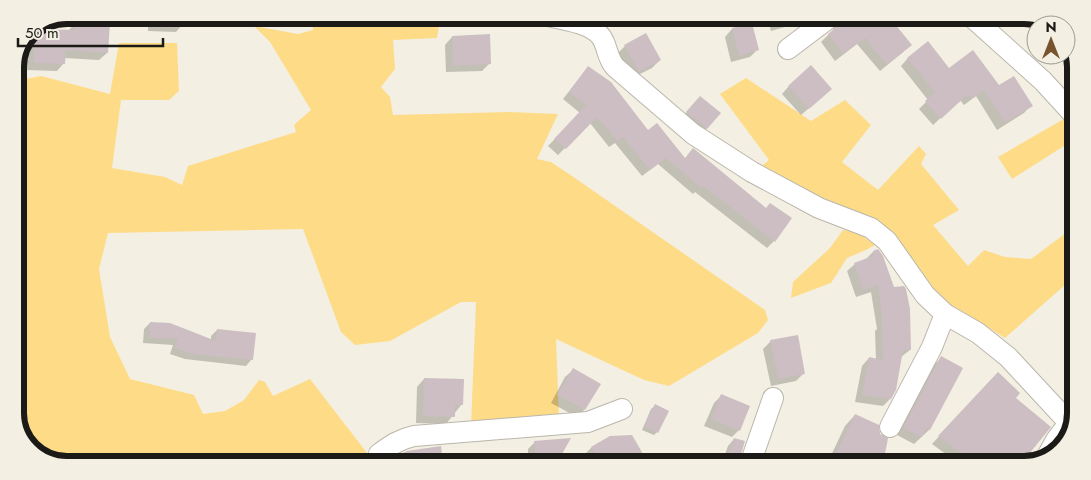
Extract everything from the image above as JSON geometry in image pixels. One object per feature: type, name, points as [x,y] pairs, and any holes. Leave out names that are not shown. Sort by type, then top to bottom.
[{"type":"street","points":[[579,24],[597,31],[603,38],[608,55],[615,67],[693,134],[752,172],[819,208],[864,226],[880,235],[887,241],[925,294],[945,314],[978,333],[1008,357],[1066,420]]},
{"type":"street","points":[[788,49],[820,24]]},
{"type":"street","points":[[980,24],[1043,81],[1067,107]]},
{"type":"street","points":[[890,427],[932,347],[945,314]]},
{"type":"street","points":[[753,456],[773,398]]},
{"type":"street","points":[[380,456],[379,454],[392,443],[403,438],[588,422],[622,409]]},
{"type":"street","points":[[1053,445],[1062,434]]},
{"type":"shaded area","points":[[313,24],[439,24],[437,38],[393,40],[395,69],[381,87],[390,97],[393,115],[509,112],[558,114],[537,159],[551,162],[765,310],[768,320],[758,333],[669,386],[644,380],[556,339],[559,420],[471,426],[476,302],[461,302],[390,341],[355,345],[341,332],[303,229],[108,233],[99,269],[110,337],[130,379],[194,395],[203,414],[225,411],[244,400],[259,380],[265,382],[273,396],[310,379],[369,456],[67,456],[50,453],[38,446],[26,427],[24,416],[24,79],[41,76],[110,94],[119,43],[177,43],[179,91],[169,100],[121,100],[112,168],[165,177],[182,185],[188,166],[296,132],[294,125],[311,110],[270,42],[254,26],[298,34],[313,30]]},
{"type":"shaded area","points":[[746,78],[811,121],[845,100],[871,125],[842,162],[878,190],[919,146],[926,154],[921,164],[959,210],[933,225],[968,266],[984,250],[1005,257],[1031,259],[1067,232],[1067,283],[1005,338],[950,304],[929,285],[891,230],[875,221],[758,169],[769,160],[720,94]]},
{"type":"shaded area","points":[[1067,117],[1067,144],[1012,179],[998,157]]},
{"type":"shaded area","points":[[843,230],[857,232],[875,245],[847,258],[831,283],[791,298],[793,282],[830,248]]},
{"type":"building","points":[[75,24],[110,24],[108,53],[66,50],[65,64],[34,63],[34,39],[36,36],[46,29],[74,30]]},
{"type":"building","points":[[752,24],[759,50],[739,56],[732,28]]},
{"type":"building","points":[[838,24],[895,24],[912,45],[887,65],[865,38],[843,54],[828,34]]},
{"type":"building","points":[[646,33],[661,60],[639,72],[624,45]]},
{"type":"building","points":[[490,34],[491,64],[453,66],[452,36]]},
{"type":"building","points":[[928,41],[949,68],[973,50],[999,85],[1014,76],[1033,106],[1005,123],[984,90],[972,99],[968,94],[941,119],[925,101],[935,92],[907,58]]},
{"type":"building","points":[[811,65],[832,89],[809,109],[788,86]]},
{"type":"building","points":[[588,66],[611,82],[648,130],[657,123],[685,158],[693,148],[766,208],[770,203],[792,218],[775,242],[703,186],[701,188],[666,158],[650,170],[623,137],[617,141],[597,117],[566,149],[554,139],[586,105],[569,92]]},
{"type":"building","points":[[700,96],[721,113],[707,129],[686,112]]},
{"type":"building","points":[[878,249],[883,256],[894,287],[904,286],[906,289],[910,309],[911,350],[903,350],[896,390],[891,399],[862,395],[869,357],[883,360],[881,307],[878,285],[863,290],[854,263],[873,256],[873,251]]},
{"type":"building","points":[[150,322],[170,323],[216,341],[217,329],[256,333],[253,360],[192,354],[175,348],[178,339],[149,338]]},
{"type":"building","points":[[798,335],[805,374],[778,379],[770,340]]},
{"type":"building","points":[[941,356],[963,368],[930,430],[927,428],[922,437],[903,428]]},
{"type":"building","points":[[573,368],[601,384],[585,410],[557,395]]},
{"type":"building","points":[[998,372],[1020,393],[1016,398],[1051,427],[1028,456],[1024,456],[963,456],[938,436]]},
{"type":"building","points":[[424,378],[464,379],[463,405],[455,405],[455,417],[423,416]]},
{"type":"building","points":[[721,394],[750,406],[740,431],[711,419]]},
{"type":"building","points":[[655,404],[669,411],[658,433],[644,426]]},
{"type":"building","points":[[855,414],[879,425],[880,434],[888,438],[885,456],[834,456]]},
{"type":"building","points":[[632,435],[643,454],[639,456],[596,456],[591,447],[610,436]]},
{"type":"building","points":[[571,438],[561,456],[535,456],[534,441]]},
{"type":"building","points":[[734,438],[745,441],[740,456],[728,456]]},
{"type":"building","points":[[441,446],[442,456],[397,456],[407,451]]}]
